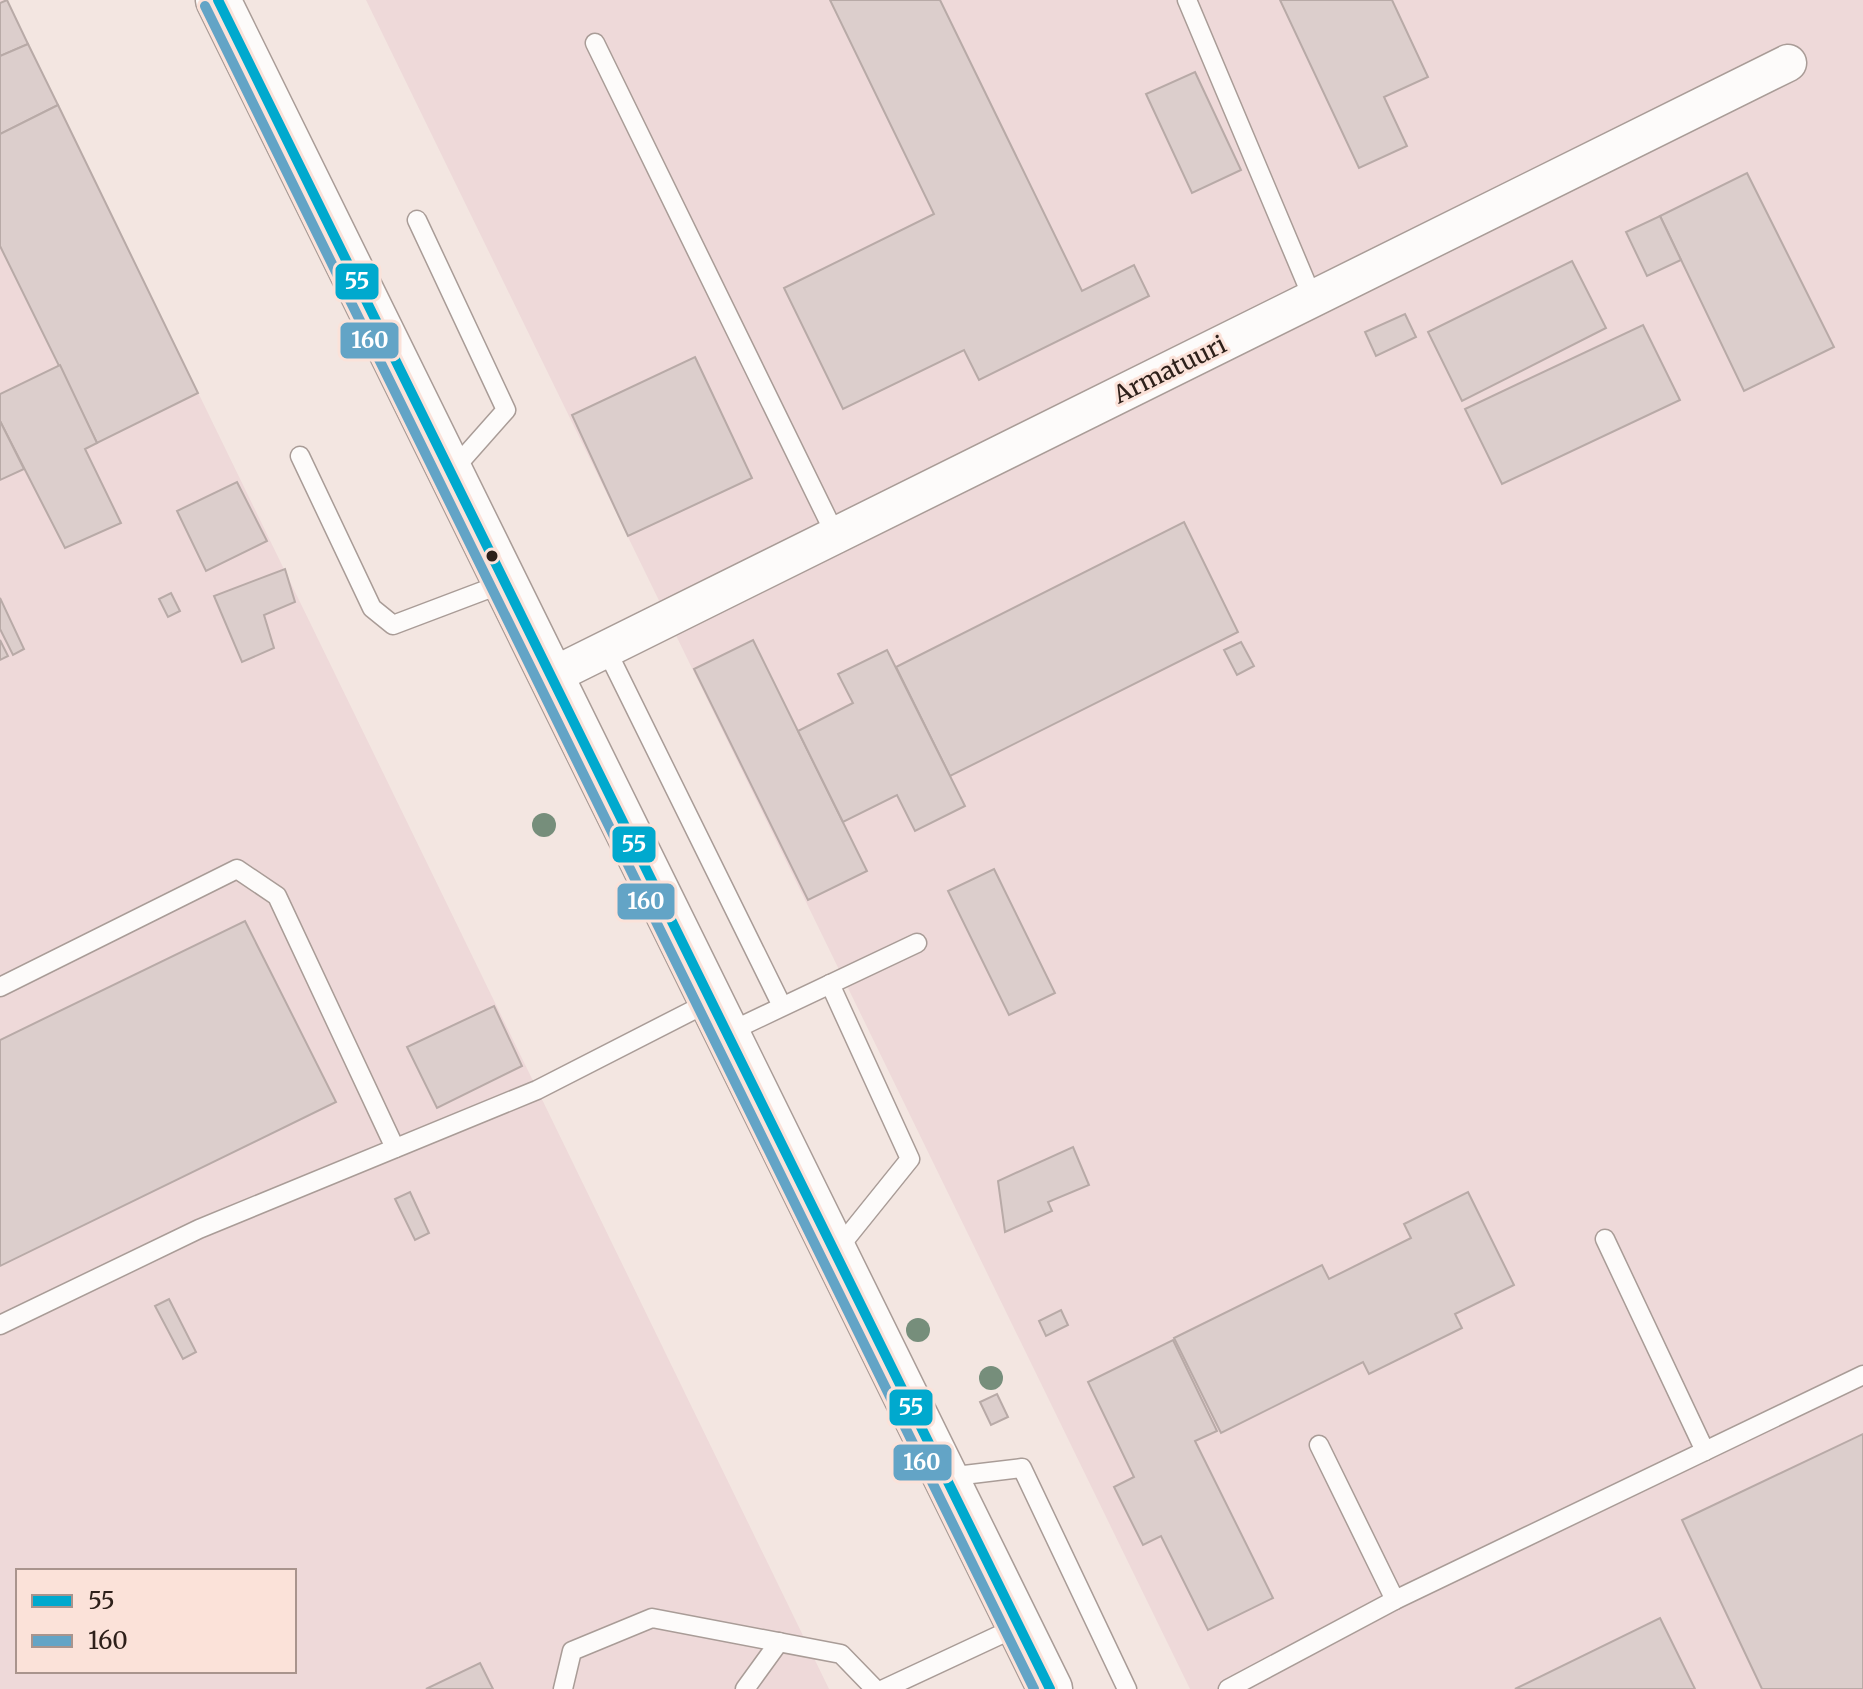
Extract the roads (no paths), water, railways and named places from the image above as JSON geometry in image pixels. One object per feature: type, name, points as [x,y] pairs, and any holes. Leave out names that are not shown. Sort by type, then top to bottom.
[{"type":"street","points":[[218,0],[1050,1689]]},
{"type":"street","name":"Armatuuri","points":[[552,676],[1788,63]]},
{"type":"lane","points":[[1187,0],[1313,299]]},
{"type":"lane","points":[[595,43],[836,536]]},
{"type":"lane","points":[[417,220],[506,410],[450,473]]},
{"type":"lane","points":[[300,456],[372,608],[393,625],[504,583]]},
{"type":"lane","points":[[606,649],[782,1006]]},
{"type":"lane","points":[[0,987],[237,869],[277,896],[395,1148]]},
{"type":"lane","points":[[0,1325],[199,1229],[719,1017],[782,1006],[917,943]]},
{"type":"lane","points":[[830,984],[910,1159],[834,1253]]},
{"type":"lane","points":[[1605,1239],[1705,1451]]},
{"type":"lane","points":[[1228,1689],[1395,1600],[1863,1375]]},
{"type":"lane","points":[[1319,1445],[1395,1600]]},
{"type":"lane","points":[[947,1477],[1022,1468],[1127,1689]]},
{"type":"lane","points":[[563,1689],[572,1651],[652,1618],[841,1654],[875,1689]]},
{"type":"lane","points":[[884,1689],[1019,1626]]},
{"type":"lane","points":[[745,1689],[779,1642]]}]
